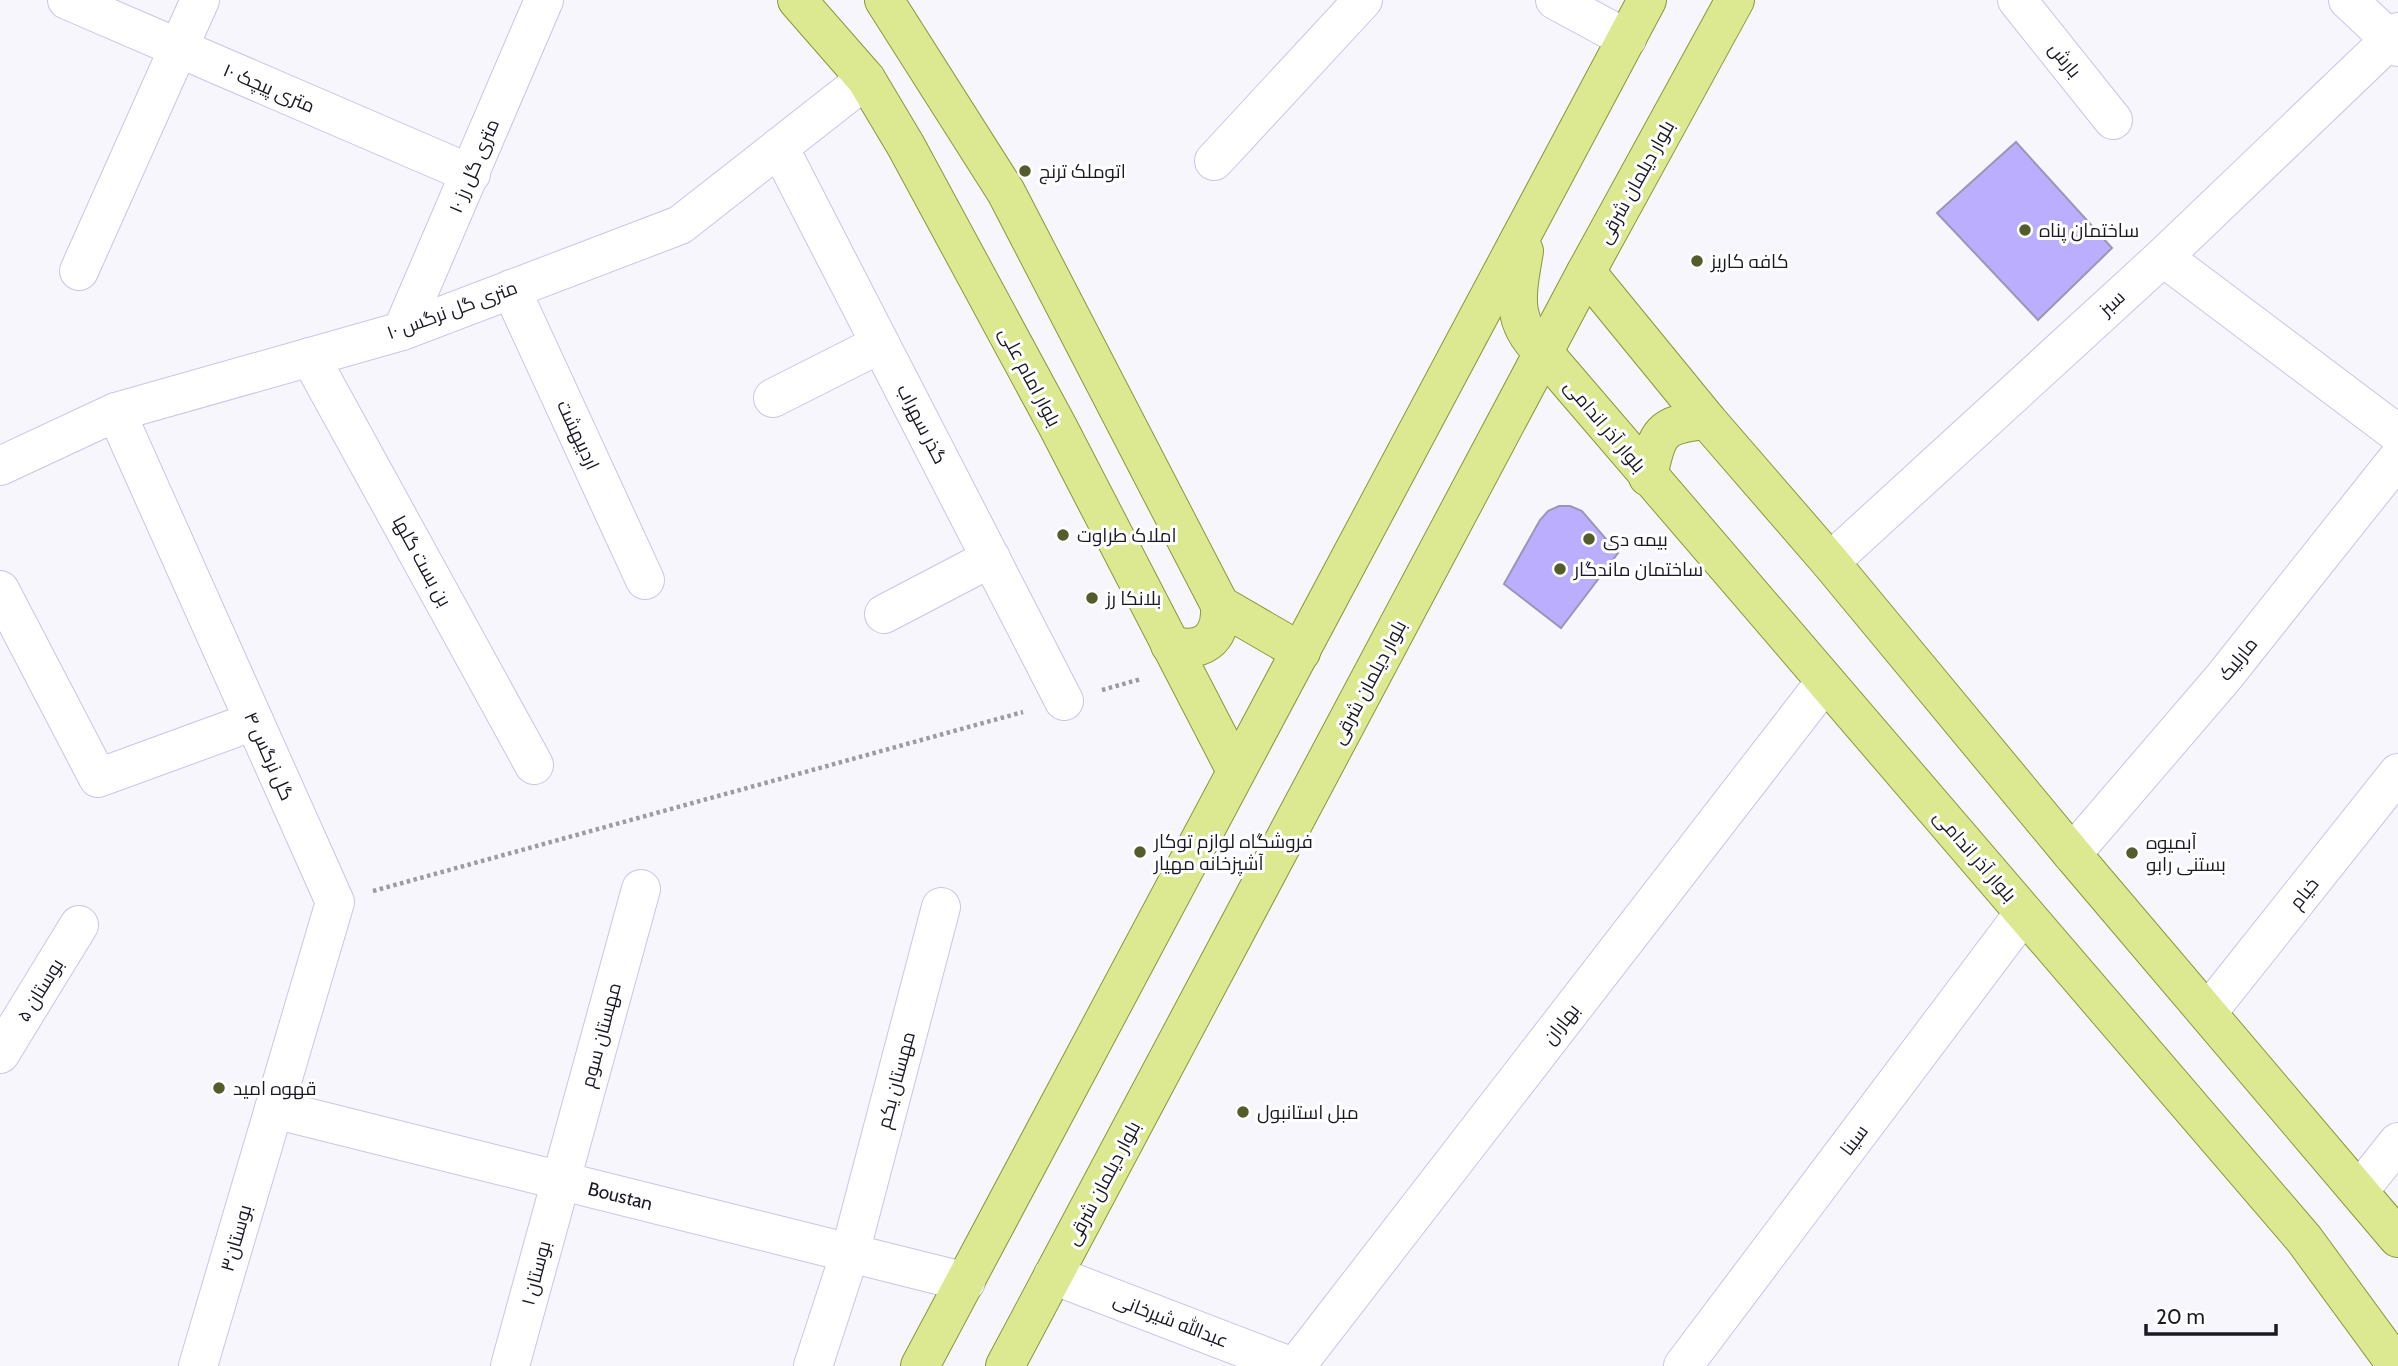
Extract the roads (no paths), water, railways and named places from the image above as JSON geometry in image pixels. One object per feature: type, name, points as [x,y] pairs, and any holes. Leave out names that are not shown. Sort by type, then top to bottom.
[{"type":"main road","name":"بلوار امام علی","points":[[797,0],[866,79],[1058,427],[1236,771]]},
{"type":"main road","points":[[884,0],[1006,192],[1220,606],[1221,617],[1210,641],[1201,647],[1186,649],[1176,656]]},
{"type":"main road","points":[[920,1366],[1647,0]]},
{"type":"main road","name":"بلوار دیلمان شرقی","points":[[1005,1366],[1586,272],[1735,0]]},
{"type":"main road","name":"بلوار آذر اندامی","points":[[1528,225],[1517,313],[1528,339],[1544,353],[2304,1239],[2397,1366]]},
{"type":"main road","points":[[1586,272],[1707,420],[1830,562],[2072,854],[2398,1238]]},
{"type":"main road","points":[[1648,477],[1655,443],[1668,429],[1675,423],[1707,420]]},
{"type":"main road","points":[[1220,606],[1301,652]]},
{"type":"street","name":"۱۰ متری پیچک","points":[[67,0],[471,174]]},
{"type":"street","points":[[79,271],[200,0]]},
{"type":"street","name":"۱۰ متری گل رز","points":[[402,331],[544,0]]},
{"type":"street","points":[[1214,161],[1363,0]]},
{"type":"street","points":[[1555,0],[1627,39]]},
{"type":"street","name":"بارش","points":[[2017,0],[2113,120]]},
{"type":"street","points":[[2348,0],[2395,40]]},
{"type":"street","name":"سبز","points":[[1830,562],[2395,40]]},
{"type":"street","name":"۱۰ متری گل نرگس","points":[[0,466],[116,412],[402,331],[680,225],[866,79]]},
{"type":"street","name":"گذر سهراب","points":[[779,147],[1064,701]]},
{"type":"street","points":[[2163,257],[2398,434]]},
{"type":"street","name":"اردیبهشت","points":[[511,289],[645,580]]},
{"type":"street","points":[[773,398],[880,344]]},
{"type":"street","name":"بن بست گلها","points":[[310,357],[534,765]]},
{"type":"street","name":"گل نرگس ۴","points":[[116,412],[335,902],[274,1109]]},
{"type":"street","name":"مارلیک","points":[[2072,854],[2224,678],[2398,458]]},
{"type":"street","points":[[884,614],[991,558]]},
{"type":"street","points":[[0,590],[99,778],[254,721]]},
{"type":"street","name":"بهاران","points":[[1296,1366],[1825,682]]},
{"type":"street","name":"خیام","points":[[2208,1012],[2398,773]]},
{"type":"street","name":"مهستان سوم","points":[[561,1181],[641,889]]},
{"type":"street","name":"مهستان یکم","points":[[813,1366],[850,1253],[941,907]]},
{"type":"street","name":"سینا","points":[[1683,1366],[2024,913]]},
{"type":"street","name":"بوستان ۵","points":[[0,1054],[79,925]]},
{"type":"street","name":"Boustan","points":[[274,1109],[966,1282]]},
{"type":"street","name":"بوستان۳","points":[[198,1366],[274,1109]]},
{"type":"street","points":[[2359,1191],[2398,1142]]},
{"type":"street","name":"بوستان ۱","points":[[510,1366],[561,1181]]},
{"type":"street","name":"عبدالله شیرخانی","points":[[1053,1275],[1290,1366]]},
{"type":"place","name":"اتوملک ترنج","points":[[1025,171]]},
{"type":"place","name":"ساختمان پناه","points":[[2025,230]]},
{"type":"place","name":"کافه کاریز","points":[[1697,261]]},
{"type":"place","name":"املاک طراوت","points":[[1063,535]]},
{"type":"place","name":"بیمه دی","points":[[1589,539]]},
{"type":"place","name":"ساختمان ماندگار","points":[[1560,569]]},
{"type":"place","name":"بلانکا رز","points":[[1092,598]]},
{"type":"place","name":"فروشگاه لوازم توکار آشپزخانه مهیار","points":[[1140,852]]},
{"type":"place","name":"آبمیوه بستنی رابو","points":[[2132,853]]},
{"type":"place","name":"قهوه امید","points":[[219,1088]]},
{"type":"place","name":"مبل استانبول","points":[[1243,1112]]}]
